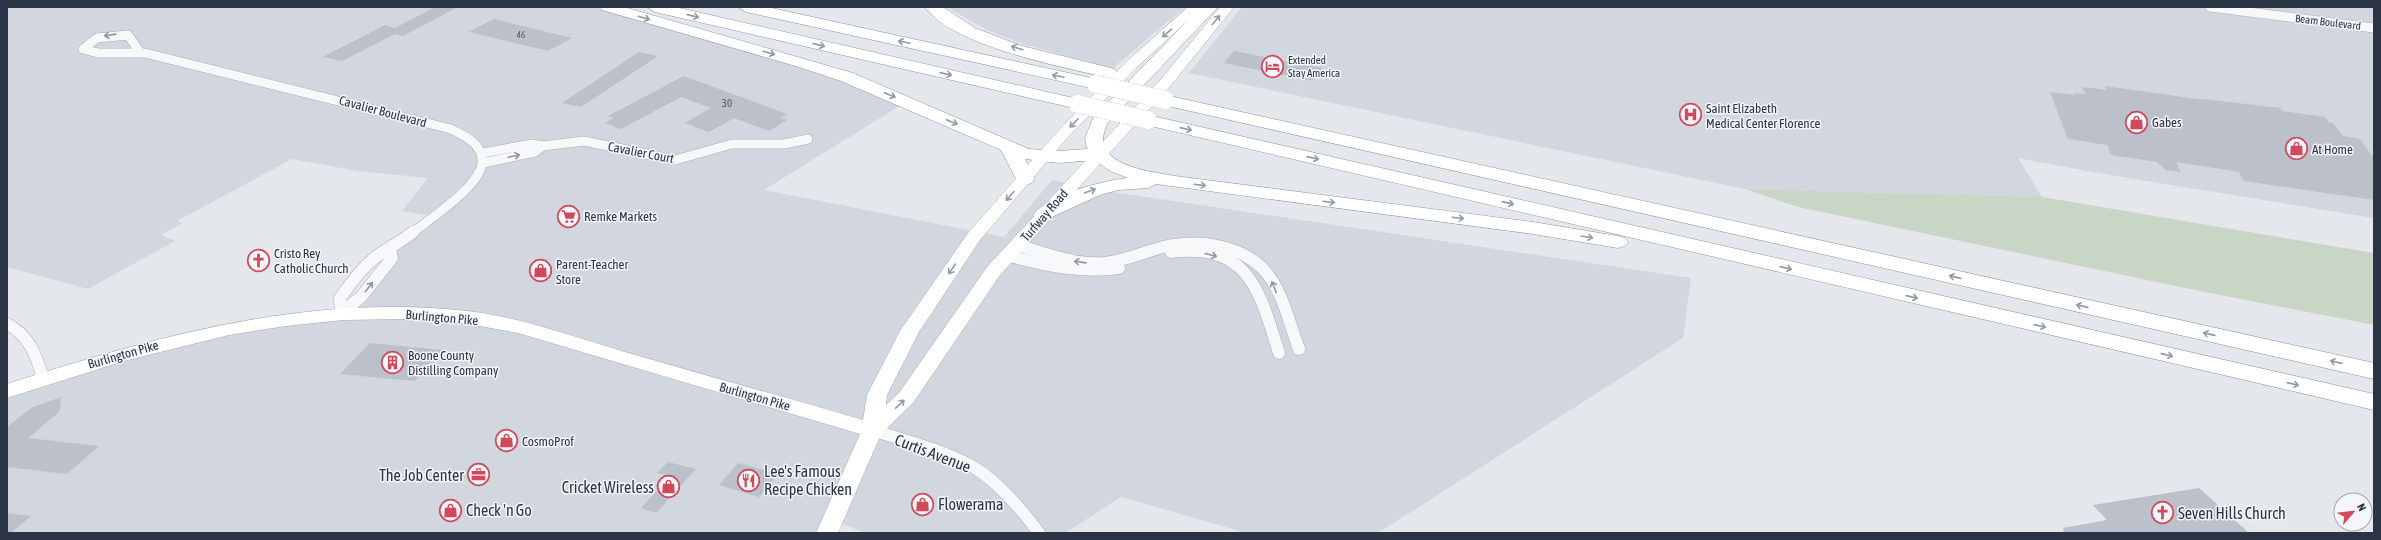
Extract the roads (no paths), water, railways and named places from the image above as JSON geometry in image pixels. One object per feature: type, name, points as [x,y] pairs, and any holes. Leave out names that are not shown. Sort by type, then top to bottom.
[{"type":"highway","points":[[607,7],[847,77],[1026,154],[1044,157],[1098,154]]},
{"type":"highway","points":[[655,7],[1748,260],[2374,402]]},
{"type":"highway","points":[[746,7],[1103,79],[1380,149],[2374,371]]},
{"type":"highway","points":[[933,7],[975,34],[1103,79]]},
{"type":"highway","points":[[1210,7],[1098,122],[1093,133],[1098,154],[1104,161],[1123,171],[1175,182],[1532,228],[1642,247],[1748,260]]},
{"type":"highway","points":[[1007,145],[1018,163],[1025,179]]},
{"type":"highway","points":[[1043,215],[1070,199],[1094,189],[1136,183],[1175,182]]},
{"type":"main road","name":"Turfway Road","points":[[827,533],[872,430],[877,395],[910,331],[974,237],[1044,157],[1133,63],[1196,7]]},
{"type":"main road","name":"Turfway Road","points":[[872,430],[906,398],[993,271],[1014,250],[1043,215],[1098,154],[1167,81],[1227,7]]},
{"type":"main road","name":"Burlington Pike","points":[[7,391],[124,353],[198,335],[268,322],[341,313],[419,313],[496,322],[872,430]]},
{"type":"street","name":"Beam Boulevard","points":[[2210,7],[2374,28]]},
{"type":"street","name":"Cavalier Boulevard","points":[[140,52],[128,35],[113,34],[86,43],[83,49],[98,52],[140,52],[451,129],[473,140],[483,158]]},
{"type":"street","name":"Cavalier Court","points":[[483,158],[535,152],[543,146],[584,141],[675,160],[691,157],[732,144],[784,144],[808,139]]},
{"type":"street","points":[[341,313],[340,298],[366,265],[375,257],[390,250],[465,191],[477,176],[483,158]]},
{"type":"street","points":[[1014,250],[1092,263],[1117,261],[1179,244],[1212,245],[1232,249],[1248,256],[1261,267],[1270,278],[1299,349]]},
{"type":"street","points":[[341,313],[361,297],[392,258],[390,250]]},
{"type":"street","points":[[1014,250],[1052,268],[1096,272],[1120,268],[1159,254],[1177,251],[1210,254],[1222,258],[1246,272],[1255,284],[1279,353]]},
{"type":"street","points":[[7,324],[20,332],[32,348],[43,379]]},
{"type":"street","name":"Curtis Avenue","points":[[872,430],[952,457],[976,469],[1022,509],[1039,533]]},
{"type":"place","name":"Extended Stay America","points":[[1273,66]]},
{"type":"place","name":"Saint Elizabeth Medical Center Florence","points":[[1691,115]]},
{"type":"place","name":"Gabes","points":[[2136,122]]},
{"type":"place","name":"At Home","points":[[2296,149]]},
{"type":"place","name":"Remke Markets","points":[[568,216]]},
{"type":"place","name":"Cristo Rey Catholic Church","points":[[258,260]]},
{"type":"place","name":"Parent-Teacher Store","points":[[540,271]]},
{"type":"place","name":"Boone County Distilling Company","points":[[392,362]]},
{"type":"place","name":"CosmoProf","points":[[506,441]]},
{"type":"place","name":"The Job Center","points":[[479,475]]},
{"type":"place","name":"Lee's Famous Recipe Chicken","points":[[748,480]]},
{"type":"place","name":"Cricket Wireless","points":[[669,487]]},
{"type":"place","name":"Flowerama","points":[[923,504]]},
{"type":"place","name":"Check 'n Go","points":[[451,510]]},
{"type":"place","name":"Seven Hills Church","points":[[2163,513]]}]
